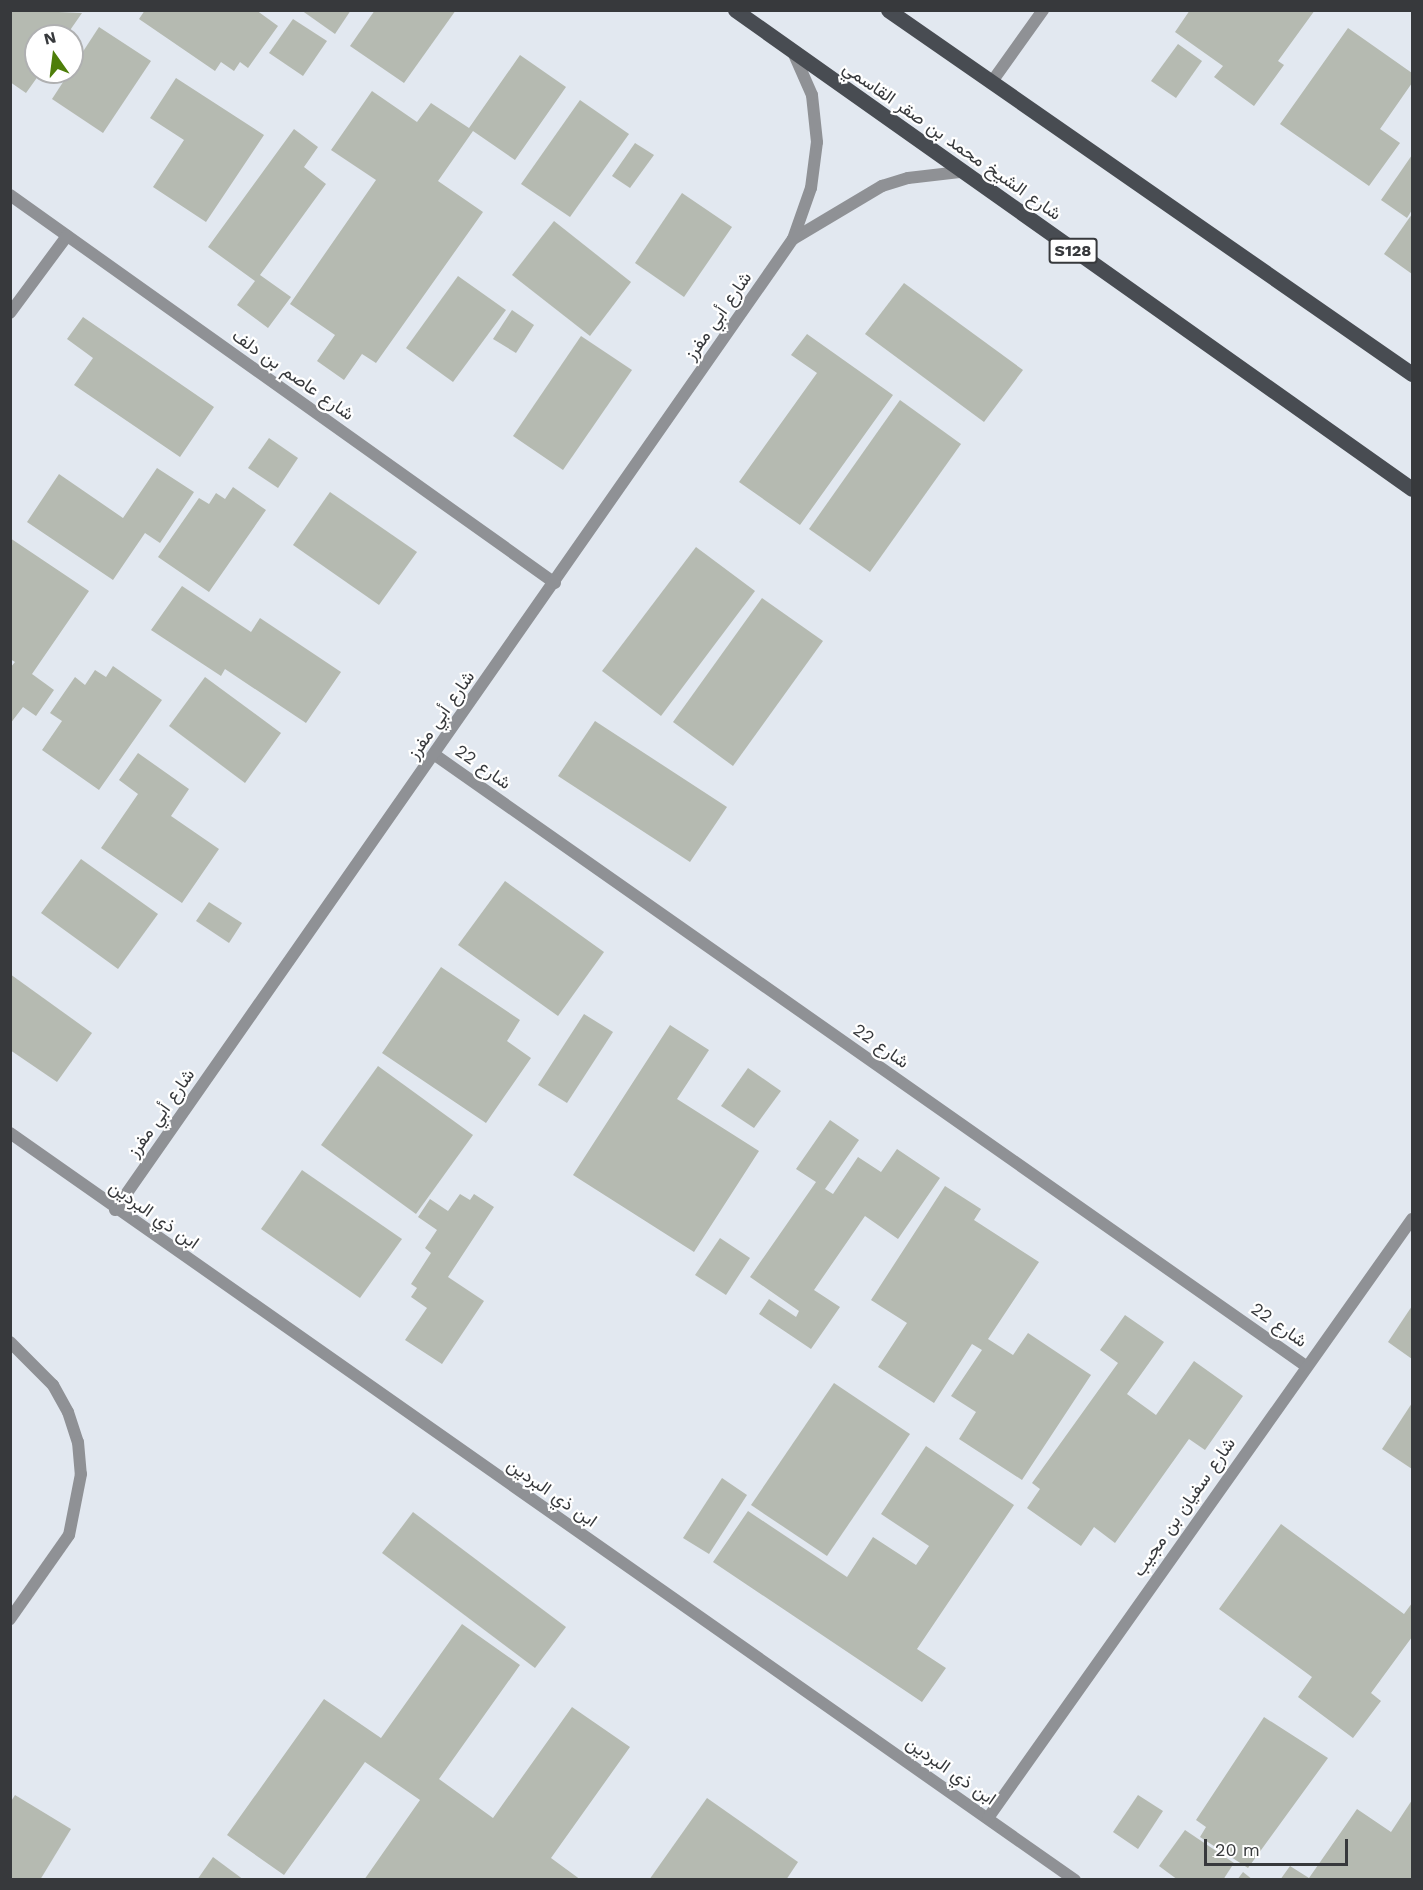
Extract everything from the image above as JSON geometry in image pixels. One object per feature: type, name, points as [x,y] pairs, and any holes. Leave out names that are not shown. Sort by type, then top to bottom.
[{"type":"main road","name":"شارع الشيخ محمد بن صقر القاسمي","points":[[735,10],[960,172],[1413,489]]},
{"type":"main road","points":[[888,10],[991,84],[1237,249],[1413,374]]},
{"type":"street","points":[[991,84],[1043,10]]},
{"type":"street","name":"شارع أبي مفرز","points":[[115,1210],[435,755],[793,239],[811,188],[817,142],[812,95],[794,52]]},
{"type":"street","name":"شارع أبي مفرز","points":[[793,239],[882,186],[908,178],[960,172]]},
{"type":"street","name":"شارع عاصم بن دلف","points":[[10,195],[555,583]]},
{"type":"street","points":[[10,313],[67,236]]},
{"type":"street","name":"شارع 22","points":[[435,755],[1306,1366]]},
{"type":"street","name":"ابن ذي البردين","points":[[10,1133],[115,1210],[1075,1880]]},
{"type":"street","name":"شارع سفيان بن مجيب","points":[[988,1818],[1306,1366],[1413,1219]]},
{"type":"street","points":[[10,1342],[53,1385],[68,1412],[78,1442],[81,1474],[69,1535],[10,1618]]},
{"type":"building","points":[[12,10],[82,13],[74,24],[24,24],[24,84],[32,84],[26,93],[10,82]]},
{"type":"building","points":[[145,10],[256,10],[278,26],[248,68],[240,62],[234,71],[221,62],[215,71],[139,19]]},
{"type":"building","points":[[301,10],[351,10],[335,34]]},
{"type":"building","points":[[375,10],[456,10],[404,83],[350,46]]},
{"type":"building","points":[[1190,10],[1315,10],[1278,61],[1284,65],[1254,106],[1214,77],[1223,66],[1175,32]]},
{"type":"building","points":[[293,19],[327,41],[303,76],[269,53]]},
{"type":"building","points":[[99,27],[151,61],[103,133],[52,99],[62,84],[84,84],[84,50]]},
{"type":"building","points":[[1348,28],[1412,73],[1412,83],[1380,129],[1400,143],[1369,186],[1280,124]]},
{"type":"building","points":[[1178,44],[1202,61],[1176,98],[1151,81]]},
{"type":"building","points":[[520,55],[566,87],[515,160],[473,131],[438,181],[483,212],[376,363],[362,354],[344,380],[317,361],[335,335],[290,304],[376,180],[331,150],[372,91],[417,122],[431,103],[469,128]]},
{"type":"building","points":[[176,78],[264,135],[206,222],[153,187],[184,140],[150,118]]},
{"type":"building","points":[[580,100],[629,134],[570,217],[521,184]]},
{"type":"building","points":[[294,129],[318,147],[304,167],[326,184],[260,275],[291,297],[268,328],[237,305],[255,281],[208,247]]},
{"type":"building","points":[[635,143],[654,155],[630,188],[612,176]]},
{"type":"building","points":[[1412,155],[1412,210],[1407,218],[1381,200]]},
{"type":"building","points":[[682,193],[732,227],[684,297],[635,263]]},
{"type":"building","points":[[1412,214],[1412,274],[1384,254]]},
{"type":"building","points":[[554,221],[631,282],[590,336],[512,275]]},
{"type":"building","points":[[458,276],[506,310],[453,382],[406,348]]},
{"type":"building","points":[[904,283],[1023,370],[984,422],[865,334]]},
{"type":"building","points":[[512,310],[534,325],[516,353],[493,339]]},
{"type":"building","points":[[83,317],[214,407],[180,457],[74,385],[93,358],[67,339]]},
{"type":"building","points":[[807,334],[893,395],[800,525],[739,482],[817,373],[791,355]]},
{"type":"building","points":[[581,336],[632,370],[563,470],[513,436]]},
{"type":"building","points":[[900,400],[961,444],[870,572],[809,529]]},
{"type":"building","points":[[269,438],[298,458],[278,488],[248,468]]},
{"type":"building","points":[[157,468],[194,492],[160,543],[145,533],[113,580],[27,522],[59,474],[123,518]]},
{"type":"building","points":[[233,487],[266,510],[209,592],[158,557],[199,498],[209,504],[216,493],[225,499]]},
{"type":"building","points":[[330,492],[417,552],[379,605],[293,545]]},
{"type":"building","points":[[10,538],[89,591],[32,674],[54,690],[36,716],[23,707],[10,724],[10,668],[15,662],[10,659]]},
{"type":"building","points":[[696,547],[755,591],[661,716],[602,671]]},
{"type":"building","points":[[182,586],[251,632],[260,618],[341,672],[306,723],[225,669],[221,676],[151,630]]},
{"type":"building","points":[[762,598],[823,641],[733,766],[673,722]]},
{"type":"building","points":[[113,666],[162,700],[99,790],[42,750],[62,721],[50,713],[75,677],[85,685],[95,670],[106,677]]},
{"type":"building","points":[[205,677],[281,733],[245,783],[169,726]]},
{"type":"building","points":[[595,721],[727,807],[690,862],[558,776]]},
{"type":"building","points":[[138,753],[189,789],[171,816],[219,849],[182,903],[101,848],[138,794],[119,780]]},
{"type":"building","points":[[81,859],[158,914],[118,969],[41,913]]},
{"type":"building","points":[[505,881],[604,952],[558,1016],[458,945]]},
{"type":"building","points":[[209,902],[242,923],[229,943],[196,921]]},
{"type":"building","points":[[441,967],[520,1020],[507,1041],[531,1058],[486,1123],[382,1053]]},
{"type":"building","points":[[10,974],[92,1033],[57,1082],[10,1050]]},
{"type":"building","points":[[584,1014],[613,1032],[567,1103],[538,1085]]},
{"type":"building","points":[[670,1025],[709,1050],[677,1099],[759,1151],[694,1252],[573,1175]]},
{"type":"building","points":[[378,1066],[473,1135],[416,1214],[321,1145]]},
{"type":"building","points":[[748,1068],[781,1091],[754,1128],[721,1106]]},
{"type":"building","points":[[830,1120],[859,1140],[825,1189],[833,1194],[858,1157],[881,1172],[897,1149],[940,1178],[898,1239],[865,1216],[814,1290],[840,1307],[811,1349],[759,1314],[769,1299],[796,1317],[799,1311],[750,1277],[816,1182],[796,1169]]},
{"type":"building","points":[[302,1170],[402,1239],[360,1298],[261,1229]]},
{"type":"building","points":[[945,1186],[981,1209],[974,1220],[1039,1262],[988,1339],[1013,1355],[1028,1333],[1091,1375],[1022,1480],[959,1439],[976,1412],[951,1396],[982,1350],[972,1344],[934,1403],[878,1367],[907,1323],[871,1300]]},
{"type":"building","points":[[460,1194],[470,1200],[474,1194],[494,1207],[448,1277],[484,1301],[442,1364],[405,1340],[427,1308],[411,1297],[417,1288],[411,1284],[431,1253],[425,1248],[437,1230],[418,1217],[430,1199],[448,1211]]},
{"type":"building","points":[[720,1238],[750,1258],[726,1295],[695,1275]]},
{"type":"building","points":[[1412,1306],[1412,1359],[1388,1342]]},
{"type":"building","points":[[1125,1315],[1164,1342],[1127,1394],[1156,1415],[1194,1361],[1243,1396],[1205,1450],[1189,1439],[1115,1543],[1094,1527],[1081,1546],[1027,1508],[1040,1489],[1032,1483],[1118,1363],[1100,1350]]},
{"type":"building","points":[[834,1383],[910,1434],[827,1556],[751,1505]]},
{"type":"building","points":[[1412,1403],[1412,1469],[1382,1449]]},
{"type":"building","points":[[926,1446],[1014,1505],[917,1649],[946,1668],[922,1702],[713,1562],[748,1511],[847,1577],[873,1537],[916,1565],[929,1546],[881,1514]]},
{"type":"building","points":[[722,1478],[747,1495],[709,1554],[683,1538]]},
{"type":"building","points":[[413,1512],[566,1627],[535,1668],[382,1553]]},
{"type":"building","points":[[1281,1524],[1404,1614],[1412,1603],[1412,1637],[1371,1693],[1381,1701],[1353,1738],[1298,1697],[1312,1677],[1219,1609]]},
{"type":"building","points":[[462,1624],[520,1665],[439,1779],[493,1818],[572,1707],[630,1747],[551,1858],[581,1880],[364,1880],[420,1800],[365,1762],[284,1875],[227,1835],[324,1699],[381,1738]]},
{"type":"building","points":[[1264,1717],[1328,1758],[1248,1868],[1200,1837],[1206,1827],[1196,1820]]},
{"type":"building","points":[[15,1795],[71,1829],[40,1880],[10,1880],[10,1803]]},
{"type":"building","points":[[1138,1795],[1163,1811],[1138,1849],[1113,1832]]},
{"type":"building","points":[[707,1798],[798,1862],[786,1880],[649,1880]]},
{"type":"building","points":[[1412,1800],[1412,1880],[1280,1880],[1290,1866],[1309,1878],[1357,1809],[1391,1832]]},
{"type":"building","points":[[1185,1830],[1234,1863],[1223,1880],[1178,1880],[1159,1866]]},
{"type":"building","points":[[213,1857],[244,1880],[197,1880]]},
{"type":"building","points":[[1243,1872],[1253,1880],[1237,1880]]}]
